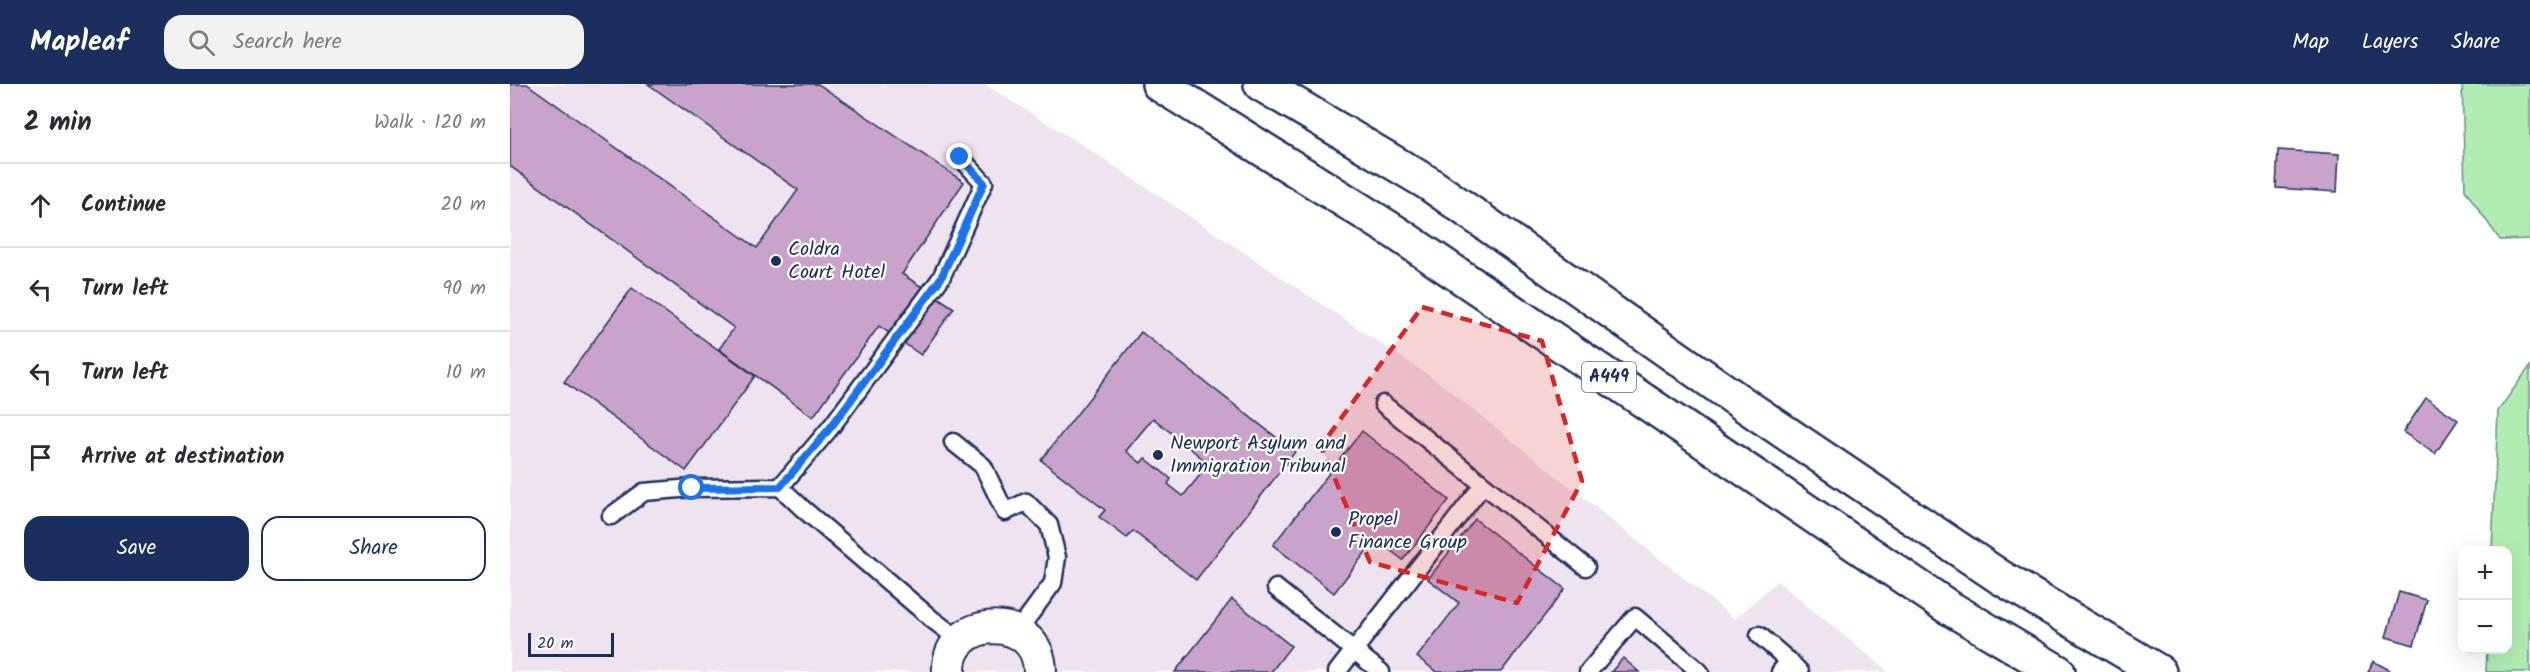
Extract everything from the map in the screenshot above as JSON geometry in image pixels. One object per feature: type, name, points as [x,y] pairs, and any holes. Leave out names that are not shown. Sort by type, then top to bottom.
[{"type":"highway","name":"A449","points":[[1159,84],[1395,232],[1948,607],[2058,672]]},
{"type":"highway","name":"A449","points":[[1261,84],[1428,183],[1749,408],[2000,577],[2159,672]]},
{"type":"street","points":[[949,672],[953,653],[961,641],[973,631],[988,627],[1003,627],[1017,632],[1036,651],[1040,672]]},
{"type":"lane","points":[[780,487],[831,427],[941,278],[984,183],[960,157]]},
{"type":"lane","points":[[1383,404],[1586,567]]},
{"type":"lane","points":[[953,442],[982,466],[1005,512],[1026,502],[1049,525],[1057,557],[1053,583],[1017,632]]},
{"type":"lane","points":[[1337,672],[1483,485]]},
{"type":"lane","points":[[611,516],[644,492],[692,488],[780,487],[933,620],[961,641]]},
{"type":"lane","points":[[1276,588],[1382,672]]},
{"type":"lane","points":[[1588,672],[1635,617],[1700,672]]},
{"type":"lane","points":[[1759,635],[1790,668]]},
{"type":"highlighted area","points":[[1422,307],[1542,341],[1582,481],[1517,603],[1370,562],[1321,446]]},
{"type":"shaded area","points":[[510,84],[984,84],[1084,146],[1440,383],[1735,619],[1777,581],[1889,672],[510,672]]},
{"type":"green space","points":[[2462,84],[2530,84],[2530,239],[2500,240],[2465,190]]},
{"type":"green space","points":[[2530,366],[2530,672],[2486,672],[2487,654],[2512,654],[2512,546],[2492,546],[2498,411]]},
{"type":"building","name":"Coldra Court Hotel","points":[[510,84],[527,84],[757,248],[798,190],[648,84],[818,84],[964,182],[902,274],[954,308],[921,355],[879,326],[813,417],[719,349],[734,328],[510,166]]},
{"type":"building","points":[[2278,150],[2339,154],[2337,192],[2276,188]]},
{"type":"building","points":[[632,288],[755,376],[686,471],[564,382]]},
{"type":"building","points":[[1141,332],[1295,452],[1196,580],[1133,531],[1127,538],[1099,517],[1105,510],[1041,460]],"holes":[[[1153,418],[1209,464],[1183,496],[1168,484],[1171,479],[1145,458],[1141,463],[1126,451]]]},
{"type":"building","points":[[2426,398],[2458,420],[2435,454],[2403,432]]},
{"type":"building","points":[[1362,431],[1449,500],[1403,560],[1376,539],[1334,593],[1273,545]]},
{"type":"building","points":[[1475,519],[1565,589],[1501,672],[1437,672],[1417,657],[1459,603],[1428,579]]},
{"type":"building","points":[[2399,592],[2427,600],[2414,645],[2386,637]]},
{"type":"building","points":[[1232,599],[1291,646],[1271,672],[1175,672]]},
{"type":"building","points":[[1623,658],[1639,672],[1611,672]]},
{"type":"building","points":[[2373,661],[2393,672],[2368,672]]},
{"type":"place","name":"Coldra Court Hotel","points":[[776,261]]},
{"type":"place","name":"Newport Asylum and Immigration Tribunal","points":[[1158,455]]},
{"type":"place","name":"Propel Finance Group","points":[[1336,532]]},
{"type":"route","points":[[692,488],[780,487],[831,427],[941,278],[984,183],[960,157]]}]
